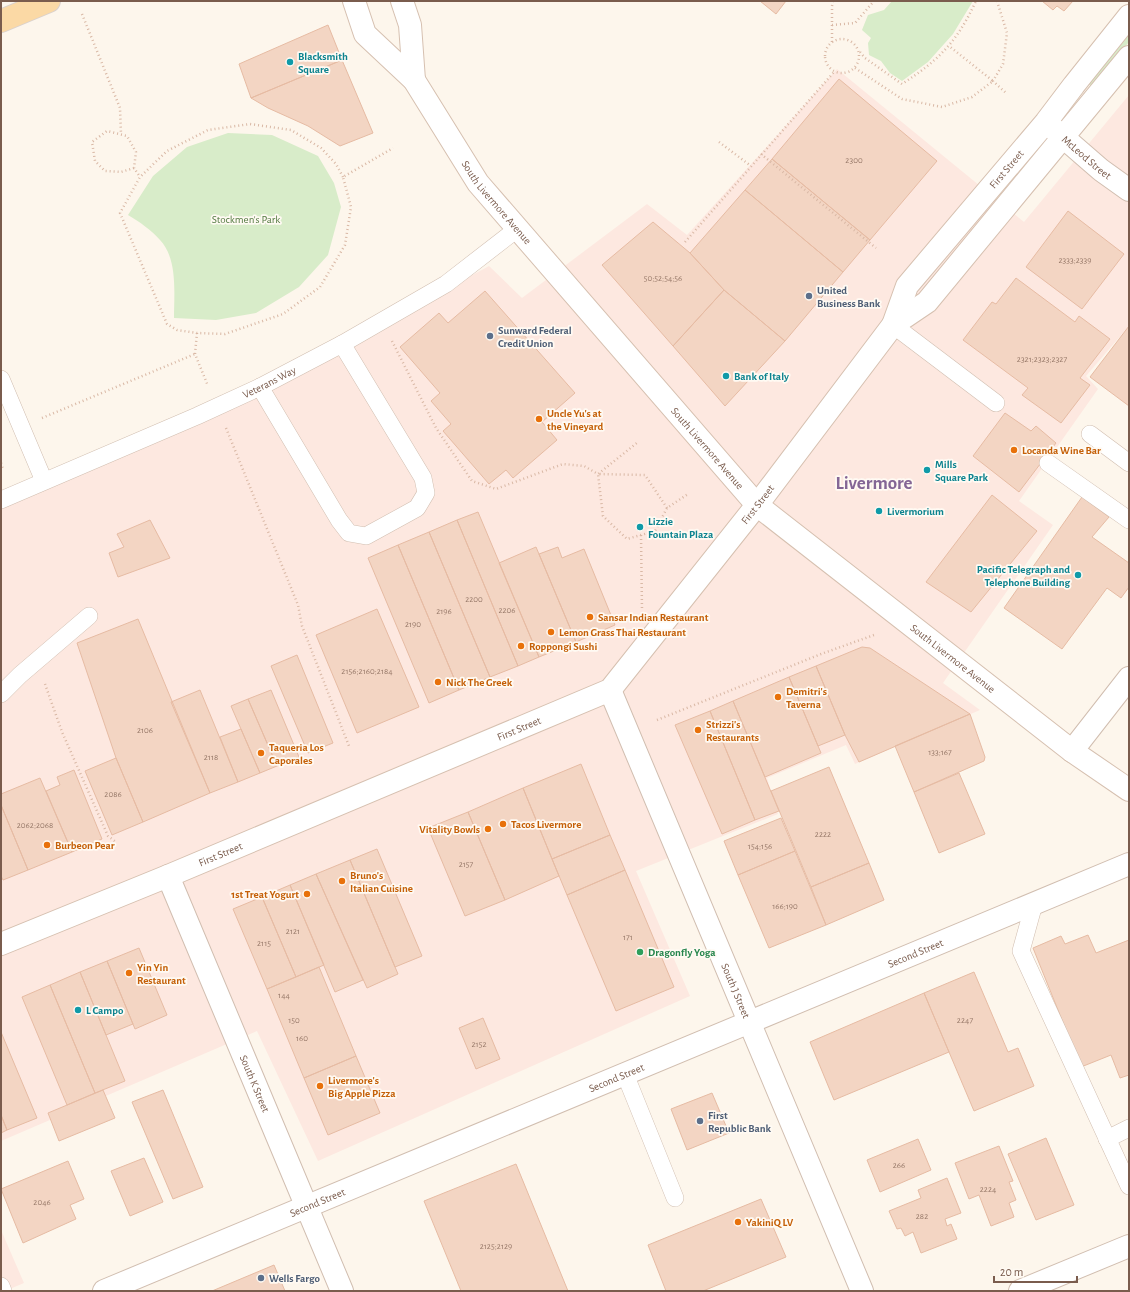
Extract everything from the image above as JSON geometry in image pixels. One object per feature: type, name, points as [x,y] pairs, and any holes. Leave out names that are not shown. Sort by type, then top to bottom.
[{"type":"main road","points":[[1,21],[49,1]]},
{"type":"main road","name":"South Livermore Avenue","points":[[354,1],[365,34],[414,80],[478,183],[757,505],[1072,751],[1129,790]]},
{"type":"main road","name":"South Livermore Avenue","points":[[402,1],[410,25],[414,80]]},
{"type":"main road","name":"First Street","points":[[1,944],[168,876],[610,690],[757,505],[893,325],[907,286],[1046,122],[1129,16]]},
{"type":"main road","name":"First Street","points":[[893,325],[927,302],[1129,57]]},
{"type":"main road","name":"McLeod Street","points":[[1046,122],[1101,170],[1129,190]]},
{"type":"main road","points":[[1072,751],[1129,678]]},
{"type":"main road","name":"South J Street","points":[[610,690],[862,1291]]},
{"type":"main road","name":"Second Street","points":[[114,1289],[306,1207],[1129,864]]},
{"type":"main road","name":"South K Street","points":[[168,876],[342,1291]]},
{"type":"main road","points":[[1020,1291],[1129,1246]]},
{"type":"lane","name":"Veterans Way","points":[[1,500],[197,416],[260,387],[342,344],[446,284],[518,229]]},
{"type":"lane","points":[[893,325],[996,403]]},
{"type":"lane","points":[[260,387],[339,520],[349,534],[366,536],[418,508],[426,493],[423,478],[342,344]]},
{"type":"lane","points":[[1,379],[44,481]]},
{"type":"lane","points":[[1090,434],[1129,463]]},
{"type":"lane","points":[[1048,463],[1129,520]]},
{"type":"lane","points":[[1,694],[20,675],[89,616]]},
{"type":"lane","points":[[1034,904],[1020,951],[1129,1186]]},
{"type":"lane","points":[[625,1074],[675,1198]]},
{"type":"lane","points":[[1107,1139],[1129,1128]]},
{"type":"lane","points":[[1,1286],[3,1291]]},
{"type":"path","points":[[833,1],[832,42],[825,52],[826,63],[834,72],[845,74],[859,64],[860,52]]},
{"type":"path","points":[[832,25],[855,23],[874,1]]},
{"type":"path","points":[[832,42],[843,39],[848,40],[853,43],[865,58],[902,84],[924,70],[941,55],[967,21],[976,1]]},
{"type":"path","points":[[855,68],[902,99],[942,107],[972,97],[993,81],[1004,64],[1007,33],[997,1]]},
{"type":"path","points":[[82,14],[120,108],[121,134]]},
{"type":"path","points":[[949,46],[1006,93]]},
{"type":"path","points":[[685,242],[834,72]]},
{"type":"path","points":[[250,124],[291,130],[321,148],[336,164],[343,177],[351,207],[345,244],[320,287],[283,314],[225,334],[197,333],[177,330],[167,324],[120,213],[140,177],[167,151],[208,130],[250,124]]},
{"type":"path","points":[[134,168],[121,172],[105,171],[95,161],[92,142],[107,131],[128,136],[136,152],[134,168],[140,177]]},
{"type":"path","points":[[719,142],[751,166]]},
{"type":"path","points":[[343,177],[393,148]]},
{"type":"path","points":[[761,154],[876,248]]},
{"type":"path","points":[[197,333],[195,354],[209,388]]},
{"type":"path","points":[[390,337],[436,428],[472,481],[496,489],[563,464],[584,466],[598,474],[645,475],[667,508]]},
{"type":"path","points":[[40,419],[195,354]]},
{"type":"path","points":[[224,423],[298,605],[302,626],[349,746]]},
{"type":"path","points":[[598,474],[638,442]]},
{"type":"path","points":[[1,463],[3,469]]},
{"type":"path","points":[[598,474],[603,516],[628,539],[655,531],[667,508],[688,494]]},
{"type":"path","points":[[640,535],[642,609]]},
{"type":"path","points":[[657,720],[821,654],[874,635]]},
{"type":"path","points":[[44,681],[62,732],[108,836],[116,842]]},
{"type":"shaded area","points":[[837,69],[1024,222],[1129,95],[1129,326],[1086,376],[1098,389],[1019,501],[1053,525],[943,683],[980,710],[855,764],[846,745],[767,778],[778,814],[636,871],[690,996],[318,1161],[257,1031],[1,1141],[1,506],[221,413],[489,266],[522,298],[647,204],[687,235]]},
{"type":"shaded area","points":[[1,1230],[24,1283],[5,1291],[1,1291]]},
{"type":"green space","points":[[892,1],[973,1],[953,34],[928,62],[902,81],[890,73],[881,61],[869,55],[868,43],[871,38],[862,30],[868,15],[884,10]]},
{"type":"green space","points":[[1129,30],[1129,42],[1091,86],[1086,82]]},
{"type":"green space","name":"Stockmen's Park","points":[[228,133],[272,135],[318,156],[334,183],[341,207],[328,255],[299,287],[256,313],[216,320],[174,318],[174,277],[170,257],[166,248],[160,240],[141,223],[128,215],[153,176],[187,147]]},
{"type":"building","points":[[760,1],[786,1],[776,14]]},
{"type":"building","points":[[1042,1],[1073,1],[1064,11],[1057,6],[1053,10]]},
{"type":"building","name":"Blacksmith Square","points":[[328,25],[342,60],[251,98],[239,64]]},
{"type":"building","points":[[342,60],[373,133],[340,146],[308,126],[268,108],[251,98]]},
{"type":"building","points":[[839,79],[937,161],[870,240],[772,159]]},
{"type":"building","points":[[772,159],[870,240],[843,272],[745,190]]},
{"type":"building","points":[[745,190],[843,272],[785,341],[724,290],[690,253]]},
{"type":"building","points":[[1068,211],[1124,254],[1082,309],[1026,267]]},
{"type":"building","points":[[653,222],[690,253],[724,290],[673,346],[602,265]]},
{"type":"building","points":[[1016,278],[1075,322],[1079,316],[1110,339],[1080,378],[1090,385],[1061,423],[1022,395],[1028,388],[963,340],[992,302],[996,304]]},
{"type":"building","name":"Bank of Italy","points":[[724,290],[785,341],[725,406],[673,346]]},
{"type":"building","points":[[485,291],[575,393],[542,422],[557,440],[513,478],[506,470],[489,484],[443,431],[451,424],[431,401],[440,393],[400,347],[439,313],[448,323]]},
{"type":"building","points":[[1129,326],[1129,406],[1090,377]]},
{"type":"building","name":"Locanda Wine Bar","points":[[1005,413],[1031,431],[1036,426],[1056,443],[1019,492],[973,456]]},
{"type":"building","points":[[992,495],[1037,531],[971,612],[926,582]]},
{"type":"building","name":"Pacific Telegraph and Telephone Building","points":[[1082,497],[1109,517],[1092,537],[1129,563],[1129,587],[1121,598],[1107,588],[1062,649],[1004,608]]},
{"type":"building","points":[[478,512],[539,657],[518,666],[457,520]]},
{"type":"building","points":[[150,520],[170,558],[118,577],[109,553],[124,547],[117,534]]},
{"type":"building","points":[[457,520],[518,666],[490,677],[429,532]]},
{"type":"building","points":[[429,532],[490,677],[459,690],[398,545]]},
{"type":"building","points":[[398,545],[459,690],[429,703],[368,558]]},
{"type":"building","points":[[536,547],[576,642],[539,657],[499,563]]},
{"type":"building","points":[[558,547],[562,558],[584,549],[615,625],[576,642],[539,554]]},
{"type":"building","points":[[377,609],[419,707],[357,733],[316,635]]},
{"type":"building","points":[[138,619],[210,793],[143,822],[116,758],[77,643]]},
{"type":"building","points":[[862,647],[870,648],[970,714],[859,762],[845,735],[816,666]]},
{"type":"building","points":[[297,655],[333,743],[308,753],[271,666]]},
{"type":"building","points":[[816,666],[845,735],[818,746],[789,677]]},
{"type":"building","points":[[789,677],[821,753],[765,777],[733,701]]},
{"type":"building","points":[[200,690],[238,782],[210,793],[171,702]]},
{"type":"building","points":[[271,690],[299,757],[277,766],[248,699]]},
{"type":"building","points":[[248,699],[277,766],[260,773],[231,706]]},
{"type":"building","points":[[733,701],[779,811],[755,820],[710,711]]},
{"type":"building","points":[[710,711],[755,820],[722,834],[675,725]]},
{"type":"building","points":[[970,714],[985,757],[984,761],[914,792],[895,746]]},
{"type":"building","points":[[241,729],[260,773],[238,782],[220,737]]},
{"type":"building","points":[[116,758],[143,822],[112,835],[85,771]]},
{"type":"building","points":[[581,764],[610,835],[552,859],[523,788]]},
{"type":"building","points":[[829,767],[869,863],[811,887],[771,791]]},
{"type":"building","points":[[74,770],[102,839],[72,852],[46,791],[60,785],[57,777]]},
{"type":"building","points":[[959,773],[985,834],[939,853],[914,792]]},
{"type":"building","points":[[40,778],[72,852],[28,870],[1,805],[1,794]]},
{"type":"building","points":[[523,788],[559,876],[505,900],[468,812]]},
{"type":"building","points":[[1,805],[28,870],[3,880],[1,876]]},
{"type":"building","points":[[468,812],[505,900],[465,916],[428,828]]},
{"type":"building","points":[[781,818],[795,851],[738,875],[724,841]]},
{"type":"building","points":[[610,835],[625,870],[567,895],[552,859]]},
{"type":"building","points":[[377,849],[422,956],[395,967],[350,860]]},
{"type":"building","points":[[795,851],[826,925],[769,948],[738,875]]},
{"type":"building","points":[[350,860],[398,974],[367,988],[316,874]]},
{"type":"building","points":[[869,863],[884,900],[826,925],[811,887]]},
{"type":"building","points":[[625,870],[674,987],[616,1011],[567,895]]},
{"type":"building","points":[[316,874],[363,980],[335,992],[290,885]]},
{"type":"building","points":[[290,885],[324,965],[296,977],[262,897]]},
{"type":"building","points":[[262,897],[296,977],[267,989],[233,909]]},
{"type":"building","points":[[1088,935],[1096,953],[1129,940],[1129,1075],[1120,1078],[1111,1055],[1081,1067],[1033,948],[1061,936],[1065,944]]},
{"type":"building","points":[[139,948],[167,1015],[135,1029],[107,961]]},
{"type":"building","points":[[107,961],[133,1024],[106,1035],[80,972]]},
{"type":"building","points":[[319,967],[356,1056],[304,1078],[267,989]]},
{"type":"building","name":"L Campo","points":[[80,972],[125,1081],[95,1093],[50,985]]},
{"type":"building","points":[[974,972],[1008,1052],[1018,1048],[1034,1086],[974,1111],[924,993]]},
{"type":"building","points":[[50,985],[95,1093],[67,1105],[22,997]]},
{"type":"building","points":[[924,993],[949,1052],[834,1100],[810,1042]]},
{"type":"building","points":[[483,1018],[500,1059],[476,1069],[459,1028]]},
{"type":"building","points":[[1,1032],[37,1118],[7,1130],[1,1115]]},
{"type":"building","points":[[356,1056],[380,1113],[328,1135],[304,1078]]},
{"type":"building","points":[[103,1090],[115,1118],[59,1141],[48,1113]]},
{"type":"building","points":[[163,1090],[203,1187],[173,1199],[132,1102]]},
{"type":"building","name":"First Republic Bank","points":[[712,1093],[729,1133],[687,1150],[671,1109]]},
{"type":"building","points":[[1,1115],[7,1130],[1,1133]]},
{"type":"building","points":[[1046,1138],[1074,1205],[1036,1220],[1008,1154]]},
{"type":"building","points":[[918,1139],[931,1170],[880,1192],[867,1160]]},
{"type":"building","points":[[999,1146],[1013,1181],[1009,1182],[1016,1200],[1009,1203],[1014,1217],[991,1226],[979,1195],[969,1199],[955,1163]]},
{"type":"building","points":[[144,1158],[163,1202],[130,1216],[111,1171]]},
{"type":"building","points":[[68,1161],[84,1199],[70,1205],[76,1219],[23,1243],[1,1189]]},
{"type":"building","points":[[516,1164],[568,1291],[461,1291],[424,1201]]},
{"type":"building","points":[[947,1178],[961,1213],[945,1219],[947,1226],[951,1224],[957,1239],[921,1253],[913,1232],[905,1236],[901,1228],[897,1229],[889,1211],[921,1198],[918,1190]]},
{"type":"building","name":"YakiniQ LV","points":[[761,1199],[786,1257],[703,1291],[666,1291],[648,1245]]},
{"type":"building","name":"Wells Fargo","points":[[274,1265],[285,1291],[212,1291]]},
{"type":"place","name":"Blacksmith Square","points":[[290,62]]},
{"type":"place","name":"United Business Bank","points":[[809,296]]},
{"type":"place","name":"Sunward Federal Credit Union","points":[[490,336]]},
{"type":"place","name":"Bank of Italy","points":[[726,376]]},
{"type":"place","name":"Uncle Yu's at the Vineyard","points":[[539,419]]},
{"type":"place","name":"Locanda Wine Bar","points":[[1014,450]]},
{"type":"place","name":"Mills Square Park","points":[[927,470]]},
{"type":"place","name":"Livermorium","points":[[879,511]]},
{"type":"place","name":"Lizzie Fountain Plaza","points":[[640,527]]},
{"type":"place","name":"Pacific Telegraph and Telephone Building","points":[[1078,575]]},
{"type":"place","name":"Sansar Indian Restaurant","points":[[590,617]]},
{"type":"place","name":"Lemon Grass Thai Restaurant","points":[[551,632]]},
{"type":"place","name":"Roppongi Sushi","points":[[521,646]]},
{"type":"place","name":"Nick The Greek","points":[[438,682]]},
{"type":"place","name":"Demitri's Taverna","points":[[778,697]]},
{"type":"place","name":"Strizzi's Restaurants","points":[[698,730]]},
{"type":"place","name":"Taqueria Los Caporales","points":[[261,753]]},
{"type":"place","name":"Tacos Livermore","points":[[503,824]]},
{"type":"place","name":"Vitality Bowls","points":[[488,829]]},
{"type":"place","name":"Burbeon Pear","points":[[47,845]]},
{"type":"place","name":"Bruno's Italian Cuisine","points":[[342,881]]},
{"type":"place","name":"1st Treat Yogurt","points":[[307,894]]},
{"type":"place","name":"Dragonfly Yoga","points":[[640,952]]},
{"type":"place","name":"Yin Yin Restaurant","points":[[129,973]]},
{"type":"place","name":"L Campo","points":[[78,1010]]},
{"type":"place","name":"Livermore's Big Apple Pizza","points":[[320,1086]]},
{"type":"place","name":"First Republic Bank","points":[[700,1121]]},
{"type":"place","name":"YakiniQ LV","points":[[738,1222]]},
{"type":"place","name":"Wells Fargo","points":[[261,1278]]},
{"type":"district","name":"Livermore","points":[[874,482]]}]
